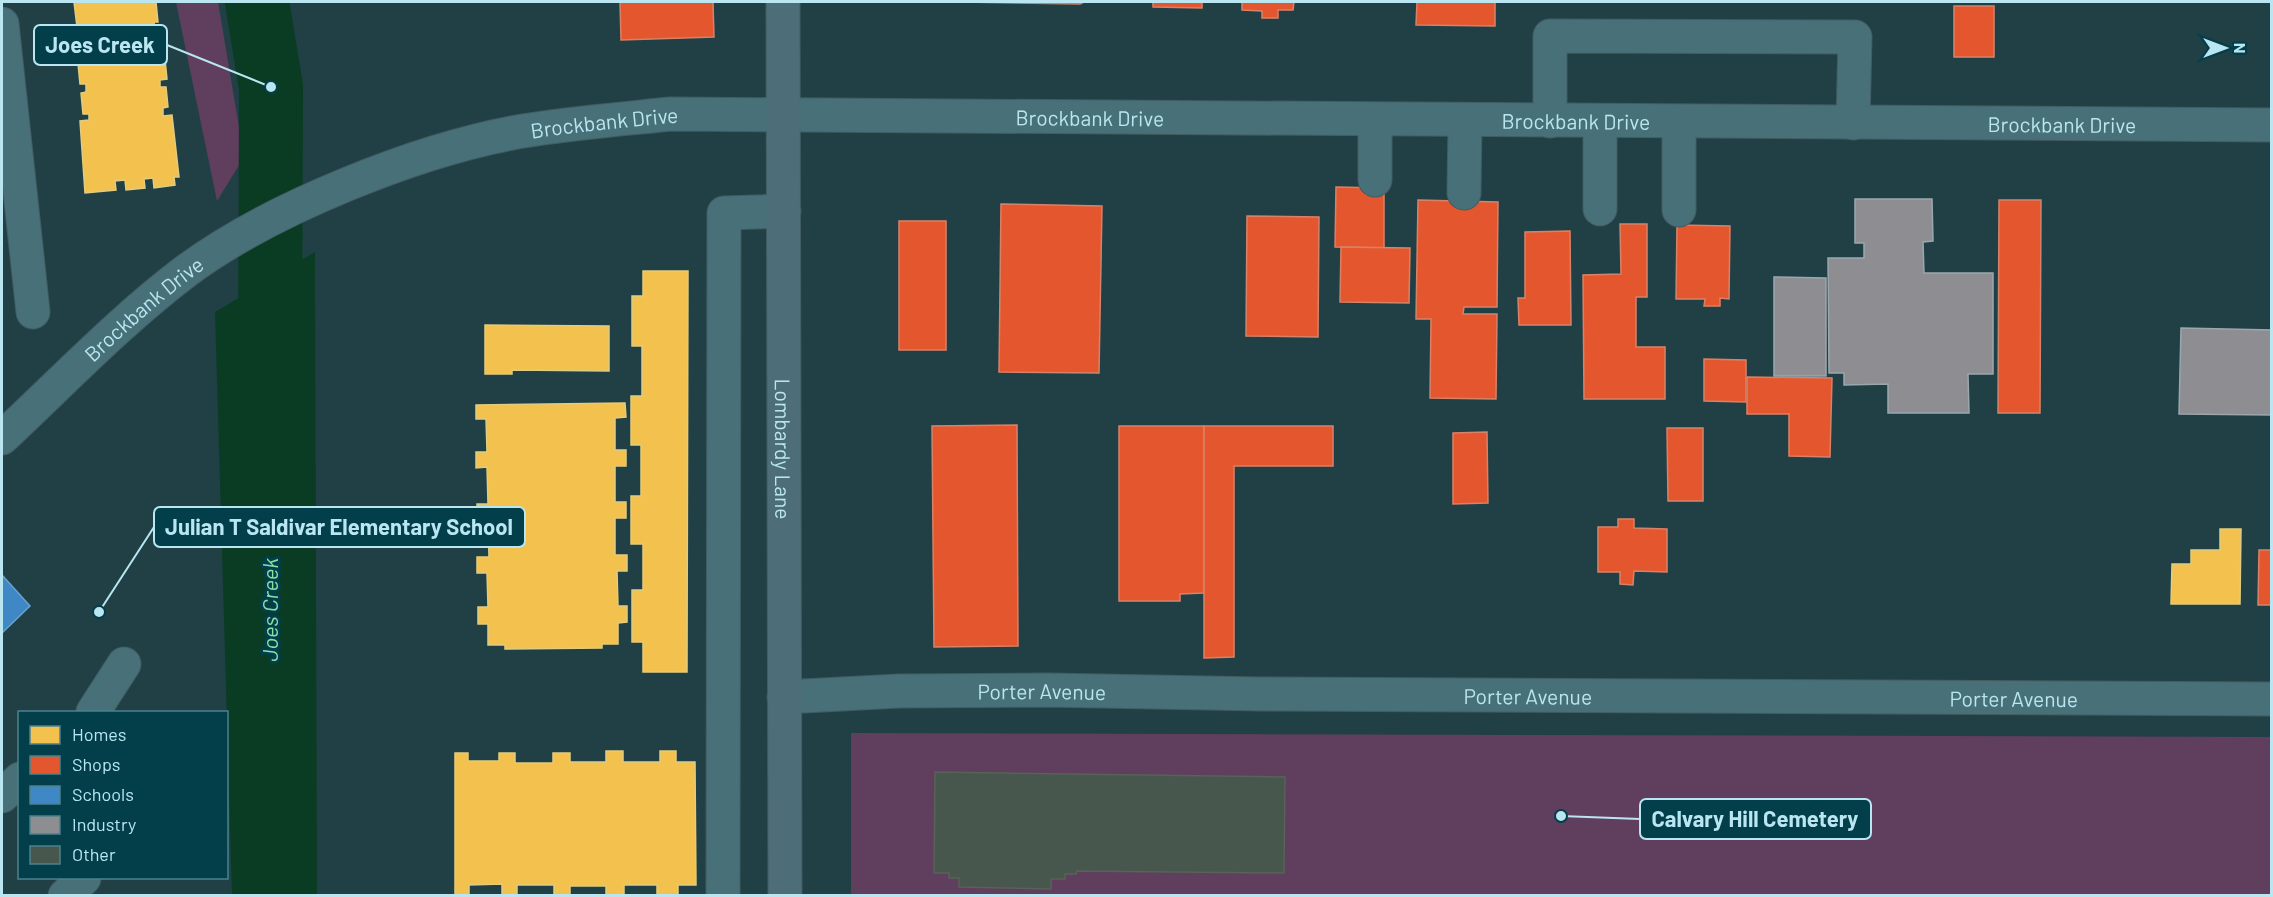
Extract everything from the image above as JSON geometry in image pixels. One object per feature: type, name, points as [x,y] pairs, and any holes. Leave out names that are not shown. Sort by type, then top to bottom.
[{"type":"main road","name":"Lombardy Lane","points":[[783,2],[785,896]]},
{"type":"street","points":[[2,24],[33,312]]},
{"type":"street","points":[[1550,121],[1550,36],[1855,37],[1853,123]]},
{"type":"street","name":"Brockbank Drive","points":[[2,438],[137,312],[188,270],[254,229],[327,194],[417,159],[521,132],[672,114],[784,117],[2271,125]]},
{"type":"street","points":[[1375,120],[1375,180]]},
{"type":"street","points":[[1464,193],[1465,121]]},
{"type":"street","points":[[1600,121],[1600,209]]},
{"type":"street","points":[[1679,122],[1679,210]]},
{"type":"street","points":[[723,896],[724,213],[784,212]]},
{"type":"street","points":[[94,711],[99,707],[124,664]]},
{"type":"street","name":"Porter Avenue","points":[[784,697],[899,691],[1048,690],[1261,694],[2271,699]]},
{"type":"street","points":[[2,796],[18,781]]},
{"type":"street","points":[[64,896],[83,879]]},
{"type":"shaded area","points":[[176,2],[218,2],[244,157],[217,201]]},
{"type":"shaded area","points":[[851,733],[2271,737],[2271,895],[851,895]]},
{"type":"water","points":[[315,252],[317,895],[232,895],[215,312]]},
{"type":"building: Homes","points":[[74,2],[156,2],[158,22],[154,22],[155,31],[162,30],[167,79],[160,80],[160,87],[166,87],[168,107],[163,108],[163,116],[172,115],[179,177],[174,177],[175,185],[154,188],[153,178],[144,179],[145,188],[126,190],[125,180],[115,181],[116,190],[85,193],[80,121],[89,120],[89,114],[83,114],[81,93],[86,92],[86,84],[80,84],[75,33],[80,33],[80,26],[77,27]]},
{"type":"building: Homes","points":[[643,271],[688,271],[687,672],[643,672],[643,642],[632,642],[632,590],[643,590],[643,544],[631,544],[631,496],[641,496],[641,445],[631,445],[631,396],[642,396],[642,346],[632,346],[632,296],[643,296]]},
{"type":"building: Homes","points":[[485,325],[609,326],[609,371],[512,370],[512,374],[485,374]]},
{"type":"building: Homes","points":[[625,403],[626,417],[615,418],[615,450],[626,450],[626,466],[615,466],[615,502],[626,502],[626,518],[615,518],[615,555],[627,555],[627,571],[617,571],[618,606],[627,606],[627,622],[618,623],[618,644],[602,644],[602,648],[505,649],[505,645],[488,645],[488,624],[478,624],[478,607],[488,607],[487,573],[477,573],[477,557],[489,557],[488,519],[477,519],[477,504],[488,504],[487,467],[476,468],[476,452],[487,452],[486,419],[476,419],[476,405]]},
{"type":"building: Homes","points":[[2220,529],[2241,529],[2240,604],[2171,604],[2172,564],[2191,564],[2191,550],[2220,550]]},
{"type":"building: Homes","points":[[606,751],[623,751],[623,762],[660,762],[660,751],[676,751],[676,762],[695,762],[696,885],[678,885],[678,896],[657,896],[657,885],[624,885],[624,896],[606,896],[606,886],[570,886],[570,896],[554,896],[554,885],[517,885],[517,896],[502,896],[502,884],[469,885],[469,896],[455,896],[455,753],[468,753],[468,761],[499,761],[499,753],[515,753],[515,763],[553,763],[553,753],[570,753],[570,762],[606,762]]},
{"type":"building: Shops","points":[[620,2],[713,2],[714,37],[621,40]]},
{"type":"building: Shops","points":[[963,2],[1084,2],[1080,4]]},
{"type":"building: Shops","points":[[1153,2],[1202,2],[1202,8],[1153,7]]},
{"type":"building: Shops","points":[[1242,2],[1294,2],[1293,10],[1278,10],[1278,18],[1262,18],[1262,11],[1242,10]]},
{"type":"building: Shops","points":[[1417,2],[1495,2],[1495,26],[1416,25]]},
{"type":"building: Shops","points":[[1954,6],[1994,6],[1994,57],[1954,57]]},
{"type":"building: Shops","points":[[1336,187],[1384,188],[1384,248],[1335,247]]},
{"type":"building: Shops","points":[[1418,200],[1498,202],[1497,307],[1464,307],[1463,314],[1497,314],[1496,399],[1430,398],[1431,319],[1416,319]]},
{"type":"building: Shops","points":[[1999,200],[2041,200],[2040,413],[1998,413]]},
{"type":"building: Shops","points":[[1001,204],[1102,206],[1099,373],[999,372]]},
{"type":"building: Shops","points":[[1247,216],[1319,217],[1318,337],[1246,336]]},
{"type":"building: Shops","points":[[899,221],[946,221],[946,350],[899,350]]},
{"type":"building: Shops","points":[[1620,224],[1647,224],[1647,297],[1636,297],[1636,347],[1665,347],[1665,399],[1584,399],[1583,275],[1621,274]]},
{"type":"building: Shops","points":[[1677,225],[1730,226],[1729,299],[1720,298],[1720,306],[1704,306],[1705,299],[1676,299]]},
{"type":"building: Shops","points":[[1570,231],[1571,325],[1519,325],[1518,298],[1525,298],[1525,232]]},
{"type":"building: Shops","points":[[1341,247],[1410,248],[1409,303],[1340,302]]},
{"type":"building: Shops","points":[[1704,359],[1746,360],[1746,402],[1704,401]]},
{"type":"building: Shops","points":[[1747,377],[1832,378],[1830,457],[1789,456],[1789,414],[1747,414]]},
{"type":"building: Shops","points":[[1017,425],[1018,646],[934,647],[932,426]]},
{"type":"building: Shops","points":[[1119,426],[1204,426],[1204,593],[1180,594],[1180,601],[1119,601]]},
{"type":"building: Shops","points":[[1204,426],[1333,426],[1333,466],[1234,466],[1234,657],[1204,658]]},
{"type":"building: Shops","points":[[1667,428],[1703,428],[1703,501],[1668,501]]},
{"type":"building: Shops","points":[[1487,432],[1488,503],[1453,504],[1453,433]]},
{"type":"building: Shops","points":[[1618,519],[1634,519],[1634,528],[1667,529],[1667,572],[1634,571],[1633,585],[1620,584],[1620,572],[1598,572],[1598,527],[1618,527]]},
{"type":"building: Shops","points":[[2259,550],[2272,550],[2272,605],[2258,605]]},
{"type":"building: Schools","points":[[2,575],[30,606],[2,633]]},
{"type":"building: Industry","points":[[1855,199],[1932,199],[1933,241],[1923,242],[1924,273],[1993,273],[1993,374],[1968,374],[1969,413],[1888,413],[1888,384],[1844,385],[1844,373],[1829,373],[1828,258],[1864,258],[1864,243],[1855,243]]},
{"type":"building: Industry","points":[[1774,277],[1826,278],[1826,376],[1774,376]]},
{"type":"building: Industry","points":[[2181,328],[2272,330],[2272,415],[2179,414]]},
{"type":"building: Other","points":[[935,772],[1285,777],[1284,873],[1077,871],[1076,874],[1065,874],[1065,879],[1051,879],[1051,889],[959,887],[959,878],[949,878],[949,873],[934,873]]},
{"type":"waterway","name":"Joes Creek","points":[[257,2],[271,87],[270,368]]},
{"type":"place","name":"Joes Creek","points":[[271,87]]},
{"type":"place","name":"Julian T Saldivar Elementary School","points":[[99,612]]},
{"type":"place","name":"Calvary Hill Cemetery","points":[[1561,816]]}]
